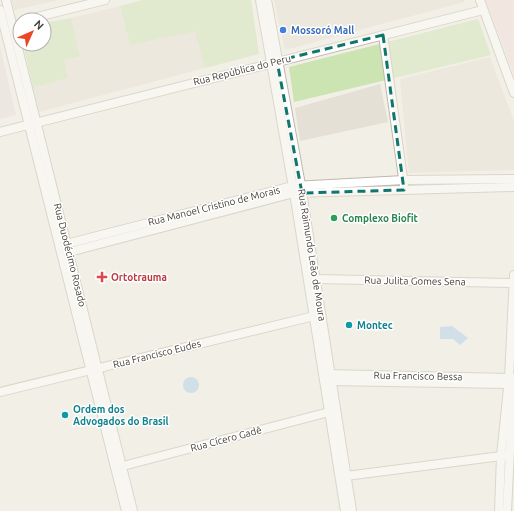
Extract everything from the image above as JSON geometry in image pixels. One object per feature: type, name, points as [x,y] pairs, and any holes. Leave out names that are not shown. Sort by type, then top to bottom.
[{"type":"street","name":"Rua Duodécimo Rosado","points":[[5,25],[6,0]]},
{"type":"street","points":[[52,13],[105,0]]},
{"type":"street","name":"Rua Raimundo Leão de Moura","points":[[260,0],[274,62],[297,189],[316,279],[327,377],[329,412],[349,511]]},
{"type":"street","name":"Rua Raimundo Leão de Moura","points":[[267,0],[274,62]]},
{"type":"street","points":[[480,0],[514,93]]},
{"type":"street","name":"Rua Duodécimo Rosado","points":[[0,10],[65,249],[126,511]]},
{"type":"street","name":"Rua República do Peru","points":[[0,132],[483,10]]},
{"type":"street","points":[[383,35],[404,180],[404,190]]},
{"type":"street","name":"Rua Manoel Cristino de Morais","points":[[65,249],[297,189],[404,180],[514,179]]},
{"type":"street","name":"Rua Manoel Cristino de Morais","points":[[297,189],[404,190],[514,187]]},
{"type":"street","name":"Rua Raimundo Leão de Moura","points":[[297,189],[314,316],[346,476],[349,511]]},
{"type":"street","name":"Rua Julita Gomes Sena","points":[[316,279],[514,280]]},
{"type":"street","points":[[499,511],[512,381],[514,280]]},
{"type":"street","name":"Rua Francisco Eudes","points":[[0,392],[314,316]]},
{"type":"street","name":"Rua Duodécimo Rosado","points":[[94,369],[122,466],[133,511]]},
{"type":"street","points":[[512,381],[514,370]]},
{"type":"street","name":"Rua Francisco Bessa","points":[[327,377],[512,381]]},
{"type":"street","name":"Rua Cícero Gadê","points":[[122,466],[329,412]]},
{"type":"street","points":[[346,476],[505,455]]},
{"type":"street","points":[[505,455],[507,511]]},
{"type":"highlighted area","points":[[383,35],[404,190],[302,193],[277,61]]},
{"type":"shaded area","points":[[12,0],[59,0],[14,10]]},
{"type":"shaded area","points":[[274,0],[464,0],[464,2],[285,50]]},
{"type":"shaded area","points":[[485,0],[514,0],[514,75],[489,9]]},
{"type":"shaded area","points":[[120,6],[130,45],[196,30],[205,68],[39,112],[33,88],[68,78],[64,60],[80,55],[71,18]]},
{"type":"shaded area","points":[[0,47],[16,115],[0,119]]},
{"type":"shaded area","points":[[490,57],[514,121],[514,170],[409,173],[400,79]]},
{"type":"shaded area","points":[[380,84],[388,122],[300,141],[295,108]]},
{"type":"green space","points":[[142,0],[251,0],[259,54],[205,68],[195,31],[130,45],[120,6]]},
{"type":"green space","points":[[71,18],[80,56],[64,60],[68,78],[33,88],[25,52],[52,52],[52,22]]},
{"type":"green space","points":[[478,19],[491,55],[294,102],[289,67]]},
{"type":"water","points":[[452,326],[468,338],[460,345],[453,339],[440,339],[440,327]]},
{"type":"water","points":[[188,377],[194,377],[199,382],[197,391],[194,393],[188,393],[183,388],[183,382]]},
{"type":"place","name":"Mossoró Mall","points":[[283,30]]},
{"type":"place","name":"Complexo Biofit","points":[[334,218]]},
{"type":"place","name":"Ortotrauma","points":[[102,277]]},
{"type":"place","name":"Montec","points":[[349,325]]},
{"type":"place","name":"Ordem dos Advogados do Brasil","points":[[65,415]]}]
